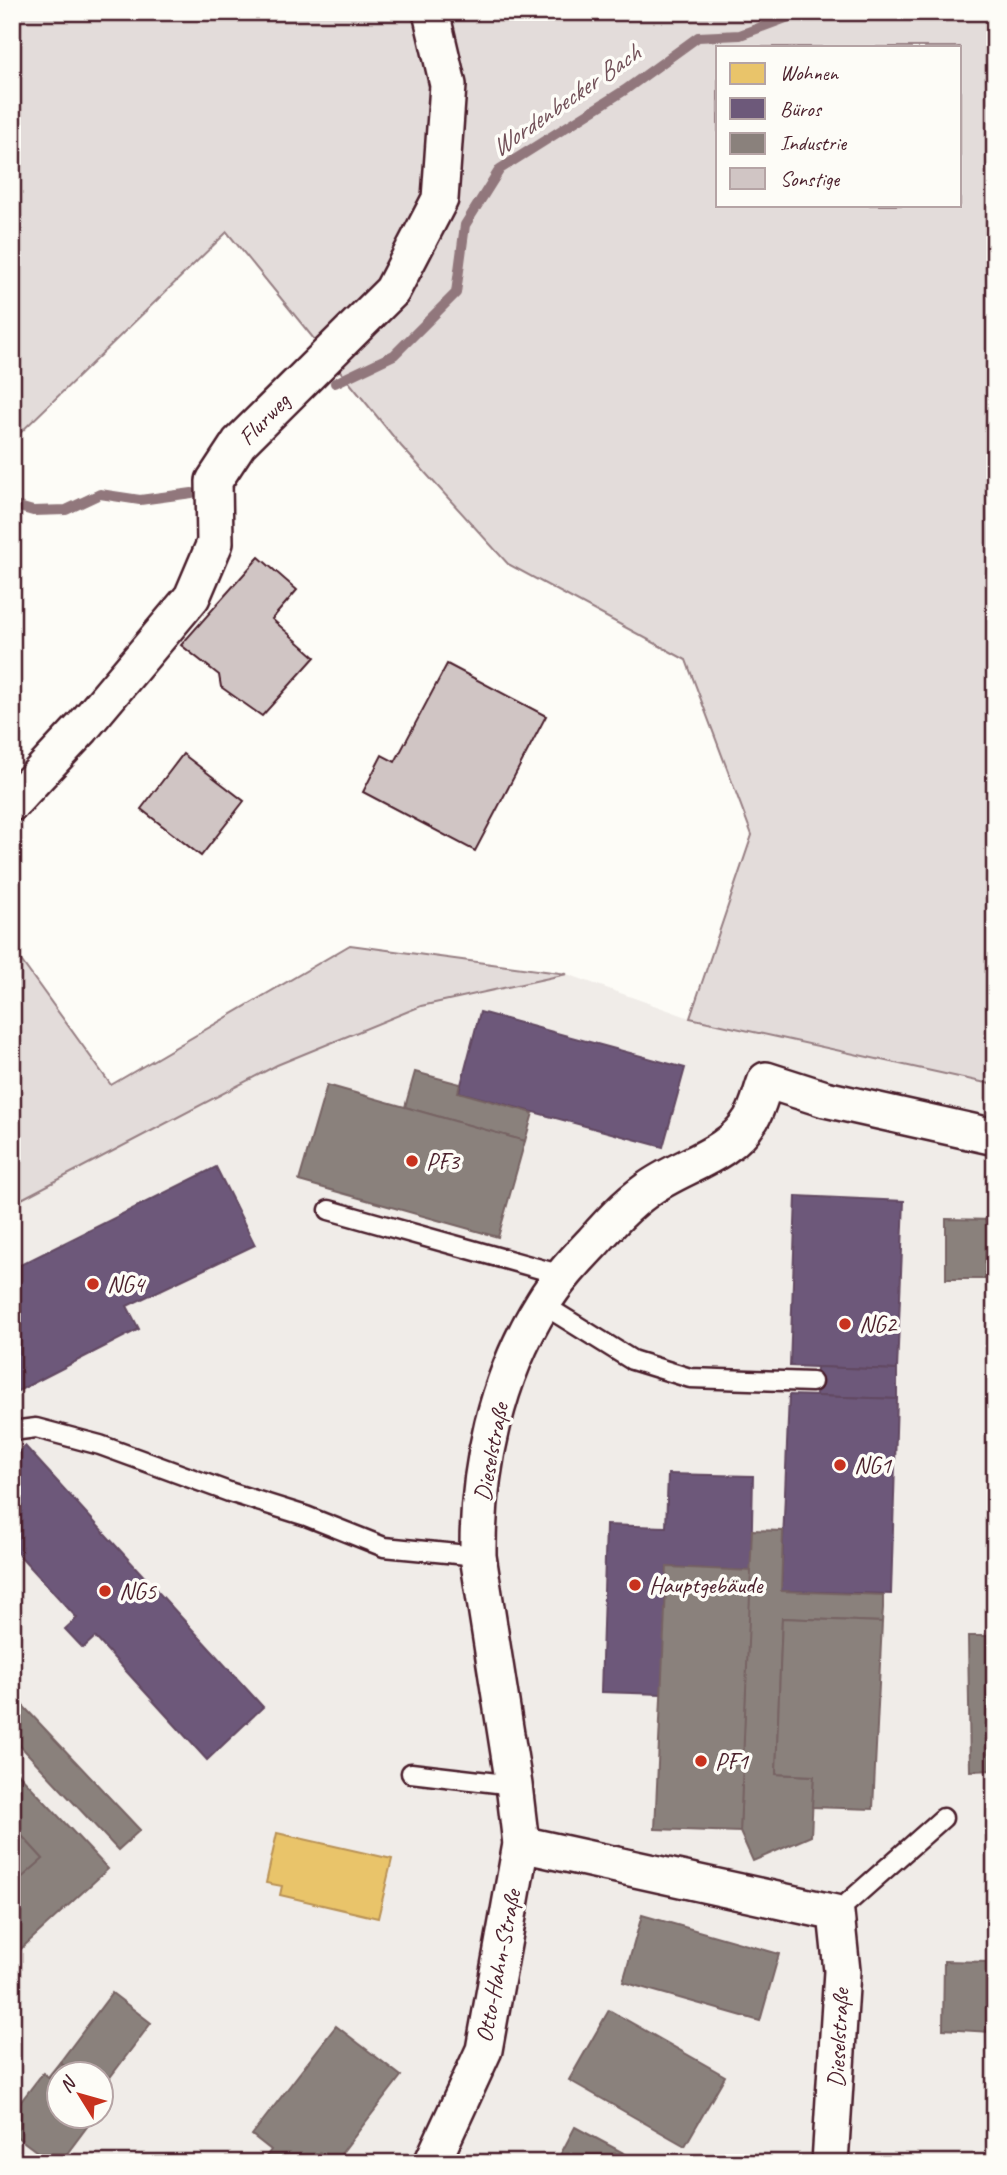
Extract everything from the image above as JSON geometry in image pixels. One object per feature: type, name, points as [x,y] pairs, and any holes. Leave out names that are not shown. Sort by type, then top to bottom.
[{"type":"street","name":"Flurweg","points":[[12,803],[82,728],[192,597],[215,543],[214,481],[239,443],[391,291],[440,199],[448,85],[431,12]]},
{"type":"street","name":"Dieselstraße","points":[[521,1844],[478,1556],[478,1519],[488,1444],[510,1366],[542,1304],[562,1275],[621,1211],[648,1189],[722,1149],[741,1132],[752,1118],[766,1080],[825,1099],[995,1137]]},
{"type":"street","points":[[521,1844],[836,1913]]},
{"type":"street","name":"Otto-Hahn-Straße","points":[[432,2163],[484,2050],[521,1844]]},
{"type":"street","name":"Dieselstraße","points":[[830,2163],[842,1971],[836,1913]]},
{"type":"lane","points":[[329,1210],[562,1275]]},
{"type":"lane","points":[[542,1304],[632,1360],[690,1378],[812,1382]]},
{"type":"lane","points":[[12,1432],[36,1428],[100,1445],[229,1492],[306,1516],[384,1547],[478,1556]]},
{"type":"lane","points":[[411,1773],[514,1785]]},
{"type":"lane","points":[[836,1913],[943,1818]]},
{"type":"shaded area","points":[[12,12],[995,12],[995,1085],[690,1018],[752,835],[686,660],[508,564],[401,446],[227,232],[12,441]]},
{"type":"shaded area","points":[[350,945],[567,974],[421,1006],[277,1065],[12,1204],[12,948],[111,1085]]},
{"type":"shaded area","points":[[567,974],[690,1018],[995,1085],[995,2163],[12,2163],[12,1204],[277,1065],[421,1006]]},
{"type":"building: Wohnen","points":[[277,1833],[392,1859],[378,1918],[280,1895],[282,1886],[266,1883]]},
{"type":"building: Büros","points":[[480,1012],[685,1068],[663,1147],[459,1092]]},
{"type":"building: Büros","name":"NG4","points":[[216,1167],[255,1245],[127,1306],[139,1329],[12,1394],[12,1269]]},
{"type":"building: Büros","name":"NG2","points":[[796,1196],[904,1201],[897,1370],[790,1366]]},
{"type":"building: Büros","points":[[817,1367],[897,1370],[897,1399],[816,1396]]},
{"type":"building: Büros","name":"NG1","points":[[789,1395],[897,1399],[891,1594],[781,1591]]},
{"type":"building: Büros","name":"NG5","points":[[25,1446],[263,1707],[207,1760],[95,1637],[83,1648],[65,1629],[77,1618],[12,1547],[12,1458]]},
{"type":"building: Büros","name":"Hauptgebäude","points":[[668,1474],[753,1476],[751,1571],[667,1567],[662,1694],[601,1692],[606,1525],[666,1527]]},
{"type":"building: Industrie","points":[[415,1072],[460,1084],[458,1092],[533,1113],[525,1141],[405,1107]]},
{"type":"building: Industrie","name":"PF3","points":[[327,1085],[525,1141],[498,1237],[299,1181]]},
{"type":"building: Industrie","points":[[946,1219],[995,1220],[995,1279],[946,1279]]},
{"type":"building: Industrie","points":[[752,1530],[783,1531],[781,1591],[883,1595],[882,1622],[782,1618],[776,1774],[814,1776],[811,1836],[753,1861],[740,1832]]},
{"type":"building: Industrie","name":"PF1","points":[[667,1567],[751,1571],[740,1832],[655,1829]]},
{"type":"building: Industrie","points":[[782,1618],[882,1622],[873,1809],[812,1807],[814,1776],[776,1774]]},
{"type":"building: Industrie","points":[[968,1636],[995,1636],[995,1770],[970,1771]]},
{"type":"building: Industrie","points":[[12,1694],[140,1830],[118,1850],[12,1737]]},
{"type":"building: Industrie","points":[[16,1771],[108,1869],[12,1957],[12,1886],[43,1859],[12,1825],[12,1774]]},
{"type":"building: Industrie","points":[[12,1825],[43,1859],[12,1886]]},
{"type":"building: Industrie","points":[[995,1870],[995,2032],[990,2032],[991,1871]]},
{"type":"building: Industrie","points":[[642,1915],[779,1954],[760,2021],[623,1982]]},
{"type":"building: Industrie","points":[[944,1961],[990,1962],[990,2032],[943,2029]]},
{"type":"building: Industrie","points":[[112,1993],[151,2023],[116,2069],[116,2060],[62,2060]]},
{"type":"building: Industrie","points":[[609,2010],[725,2076],[685,2146],[569,2080]]},
{"type":"building: Industrie","points":[[336,2026],[401,2076],[334,2163],[261,2163],[271,2150],[252,2135]]},
{"type":"building: Industrie","points":[[43,2073],[46,2075],[46,2130],[85,2130],[60,2163],[52,2163],[12,2133],[12,2113]]},
{"type":"building: Industrie","points":[[575,2127],[642,2163],[556,2163]]},
{"type":"building: Sonstige","points":[[259,557],[297,590],[272,619],[315,657],[262,716],[221,687],[219,675],[181,645]]},
{"type":"building: Sonstige","points":[[447,664],[546,716],[475,851],[363,792],[382,755],[395,762]]},
{"type":"building: Sonstige","points":[[183,754],[244,801],[201,856],[141,809]]},
{"type":"waterway","name":"Wordenbecker Bach","points":[[335,383],[394,355],[456,293],[465,225],[500,169],[625,90],[698,37],[740,35],[802,12]]},
{"type":"waterway","name":"Wordenbecker Bach","points":[[12,505],[33,511],[66,510],[100,494],[140,500],[192,493]]},
{"type":"place","name":"PF3","points":[[412,1161]]},
{"type":"place","name":"NG4","points":[[93,1284]]},
{"type":"place","name":"NG2","points":[[845,1324]]},
{"type":"place","name":"NG1","points":[[840,1465]]},
{"type":"place","name":"Hauptgebäude","points":[[635,1585]]},
{"type":"place","name":"NG5","points":[[105,1591]]},
{"type":"place","name":"PF1","points":[[701,1761]]}]
